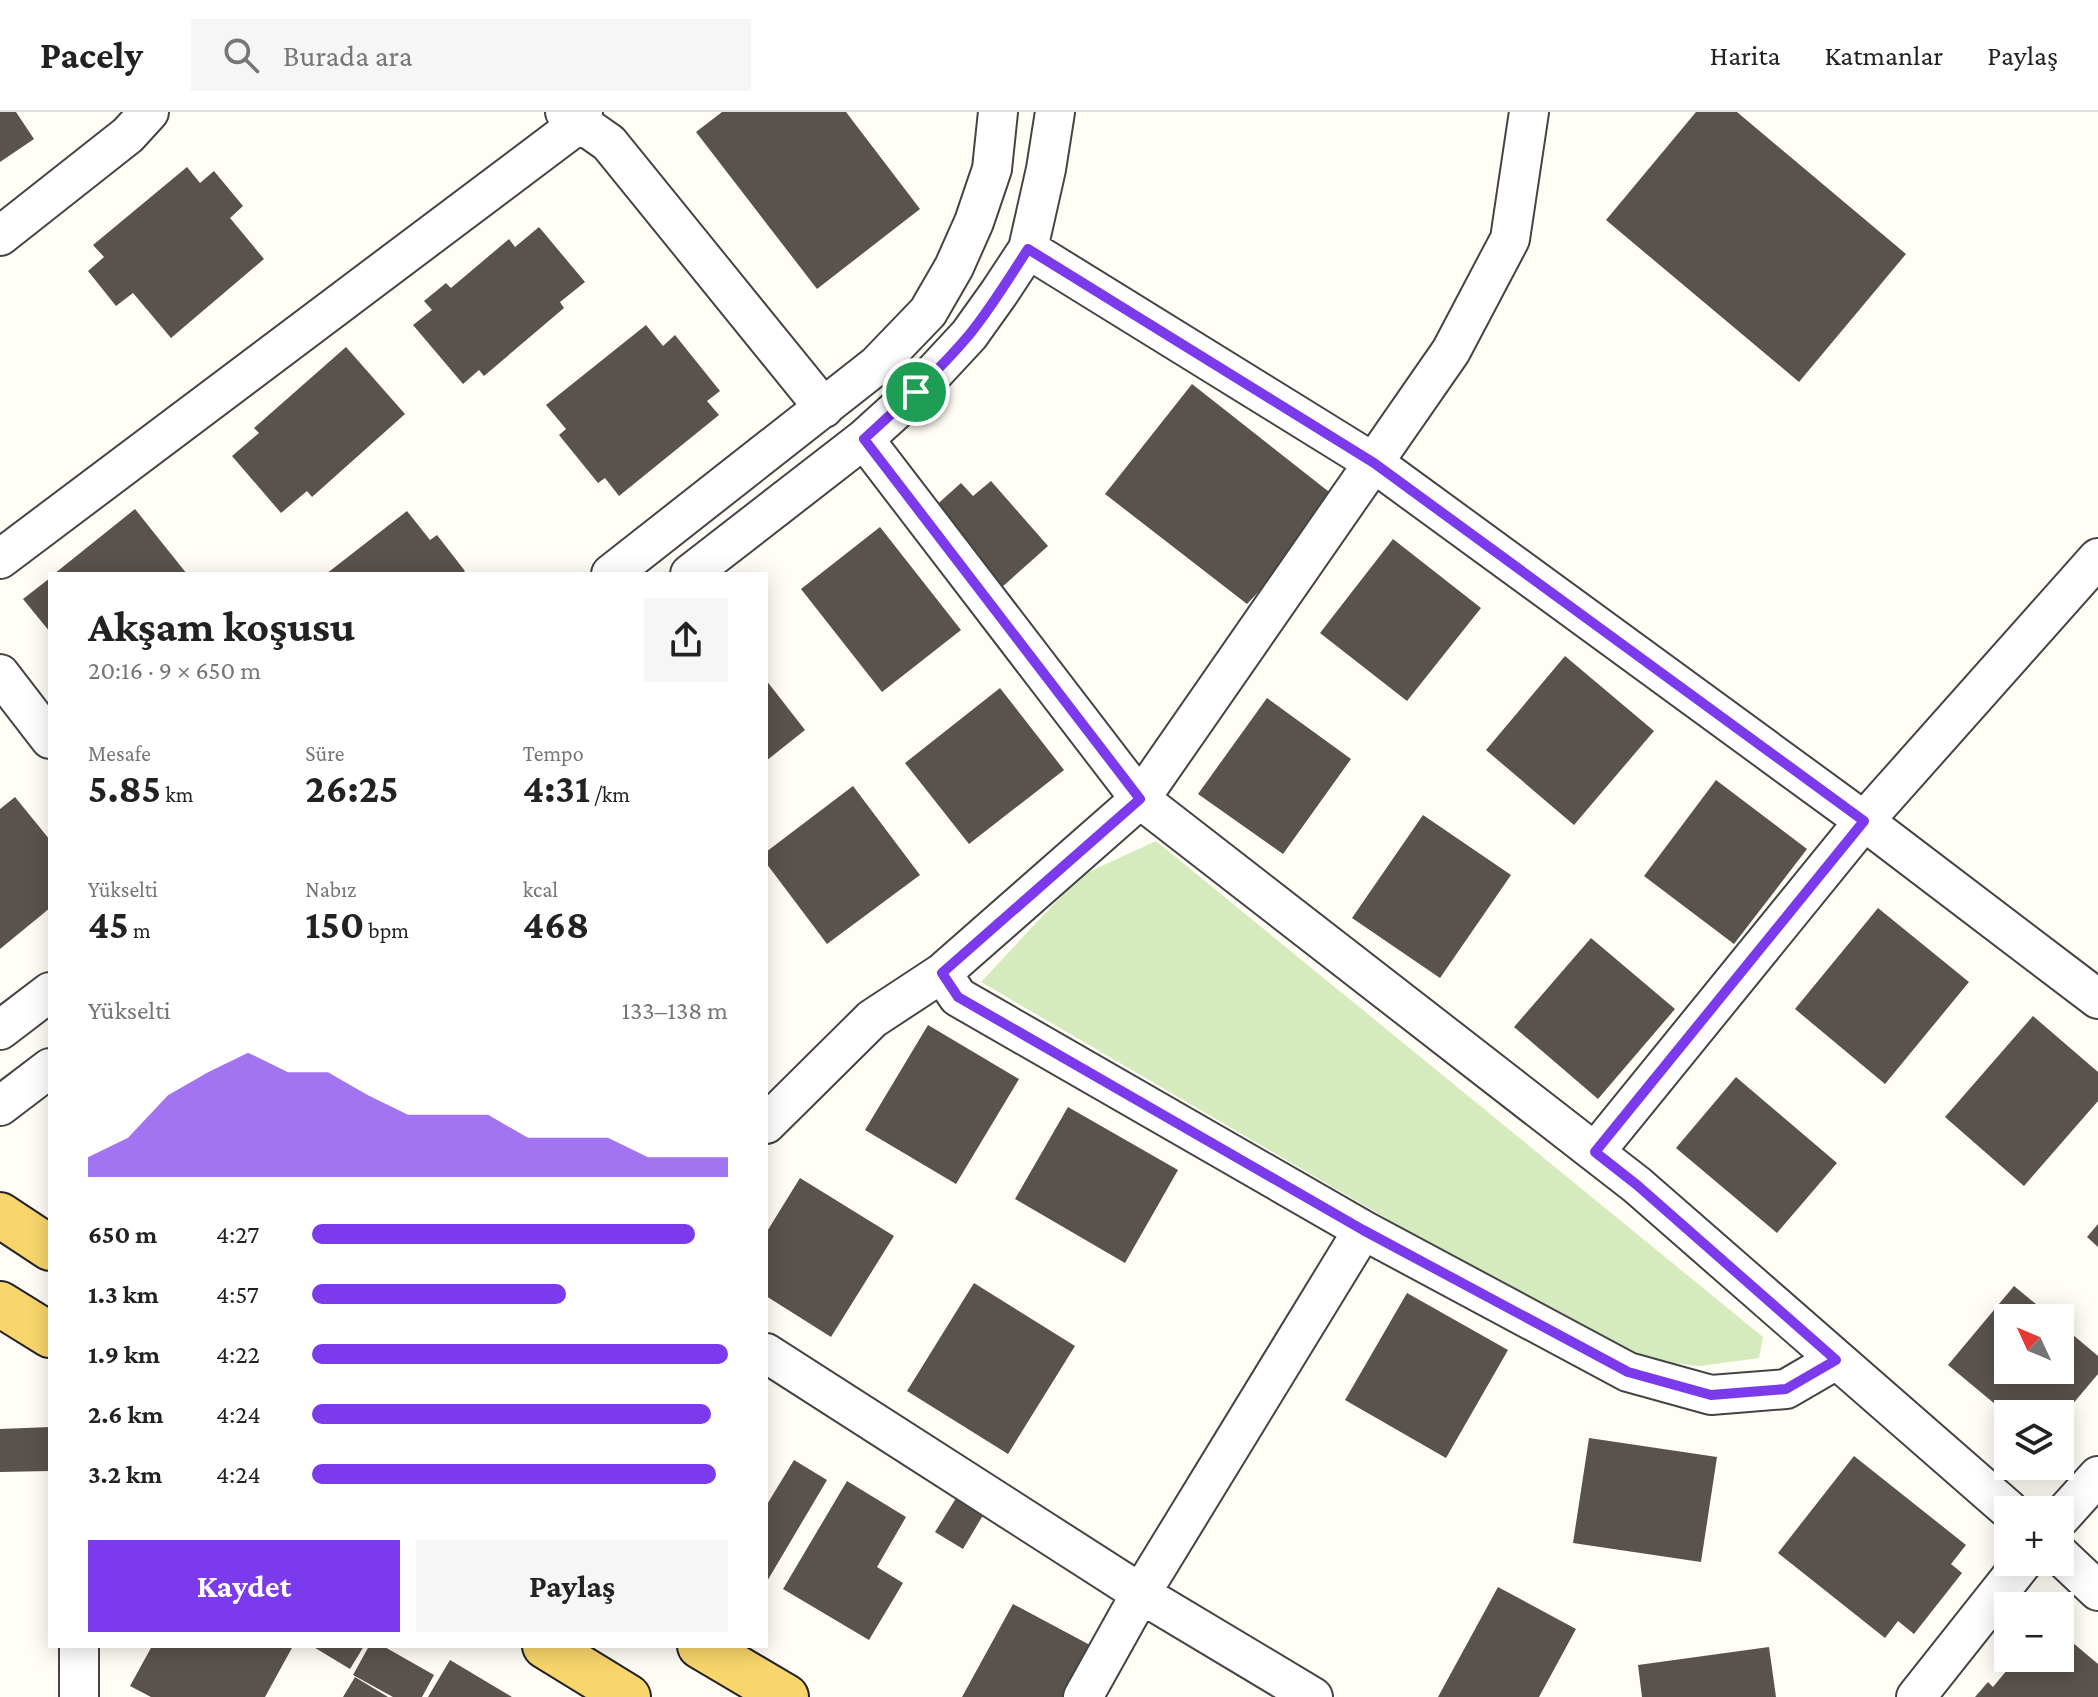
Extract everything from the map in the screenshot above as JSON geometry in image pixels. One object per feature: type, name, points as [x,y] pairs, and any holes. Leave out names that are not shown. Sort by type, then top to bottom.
[{"type":"main road","points":[[0,1215],[48,1247]]},
{"type":"main road","points":[[0,1304],[48,1334]]},
{"type":"main road","points":[[548,1648],[628,1697]]},
{"type":"main road","points":[[703,1648],[786,1697]]},
{"type":"street","points":[[0,236],[128,135],[149,112]]},
{"type":"street","points":[[614,572],[877,365],[928,312],[954,267],[974,222],[992,169],[998,112]]},
{"type":"street","points":[[693,572],[864,439],[916,392],[969,335],[1028,249],[1055,112]]},
{"type":"street","points":[[768,1122],[872,1019],[942,973],[1140,799],[1451,351],[1510,239],[1529,112]]},
{"type":"street","points":[[0,559],[576,115],[609,143],[824,408]]},
{"type":"street","points":[[1028,249],[1374,463],[1864,821],[2098,999]]},
{"type":"street","points":[[864,439],[1140,799],[1637,1185],[1994,1497]]},
{"type":"street","points":[[1595,1152],[1864,821],[2098,558]]},
{"type":"street","points":[[0,674],[48,736]]},
{"type":"street","points":[[942,973],[958,997],[1363,1230],[1628,1372],[1711,1395],[1786,1389],[1836,1360]]},
{"type":"street","points":[[0,1030],[48,994]]},
{"type":"street","points":[[0,1106],[48,1070]]},
{"type":"street","points":[[1083,1697],[1141,1593],[1363,1230]]},
{"type":"street","points":[[768,1354],[1141,1593],[1313,1697]]},
{"type":"street","points":[[2074,1503],[2098,1476]]},
{"type":"street","points":[[2074,1568],[2098,1591]]},
{"type":"street","points":[[1916,1697],[2012,1576]]},
{"type":"street","points":[[79,1648],[79,1697]]},
{"type":"green space","points":[[1156,841],[1763,1337],[1759,1358],[1700,1366],[1626,1358],[981,982],[1080,876]]},
{"type":"building","points":[[0,112],[16,112],[34,139],[0,162]]},
{"type":"building","points":[[722,112],[846,112],[920,209],[817,289],[696,132]]},
{"type":"building","points":[[1696,112],[1737,112],[1906,254],[1799,382],[1606,220]]},
{"type":"building","points":[[187,167],[200,183],[214,171],[243,206],[230,218],[264,259],[171,338],[133,293],[116,306],[88,271],[104,257],[93,245]]},
{"type":"building","points":[[539,227],[585,282],[560,302],[564,308],[484,376],[479,370],[463,384],[413,325],[432,310],[424,301],[446,283],[451,288],[509,239],[515,247]]},
{"type":"building","points":[[646,325],[663,346],[675,335],[720,391],[707,401],[719,415],[619,496],[605,478],[598,483],[559,435],[566,429],[546,405]]},
{"type":"building","points":[[346,347],[405,414],[312,497],[307,491],[281,513],[232,456],[259,433],[254,428]]},
{"type":"building","points":[[1192,384],[1333,495],[1278,571],[1247,604],[1105,494]]},
{"type":"building","points":[[991,481],[1048,546],[1001,588],[932,509],[961,483],[973,496]]},
{"type":"building","points":[[135,509],[185,572],[56,572]]},
{"type":"building","points":[[407,511],[430,540],[437,535],[465,571],[464,572],[329,572]]},
{"type":"building","points":[[880,527],[961,630],[882,692],[801,589]]},
{"type":"building","points":[[1393,539],[1481,608],[1407,701],[1320,633]]},
{"type":"building","points":[[48,580],[48,630],[23,599]]},
{"type":"building","points":[[1565,656],[1654,731],[1574,825],[1486,750]]},
{"type":"building","points":[[768,683],[805,730],[768,759]]},
{"type":"building","points":[[1000,688],[1064,770],[969,844],[905,763]]},
{"type":"building","points":[[1267,698],[1351,759],[1283,854],[1198,794]]},
{"type":"building","points":[[1716,780],[1807,849],[1734,944],[1644,876]]},
{"type":"building","points":[[853,786],[920,875],[827,944],[768,866],[768,850]]},
{"type":"building","points":[[15,797],[48,838],[48,910],[0,949],[0,809]]},
{"type":"building","points":[[1423,815],[1511,875],[1440,978],[1352,918]]},
{"type":"building","points":[[1878,908],[1969,982],[1885,1084],[1795,1009]]},
{"type":"building","points":[[1591,938],[1675,1009],[1598,1099],[1514,1027]]},
{"type":"building","points":[[2033,1016],[2098,1072],[2098,1101],[2024,1186],[1945,1117]]},
{"type":"building","points":[[928,1025],[1019,1079],[956,1184],[865,1130]]},
{"type":"building","points":[[1736,1077],[1837,1163],[1777,1233],[1676,1148]]},
{"type":"building","points":[[1068,1107],[1178,1170],[1125,1263],[1015,1199]]},
{"type":"building","points":[[800,1178],[894,1236],[831,1337],[768,1297],[768,1230]]},
{"type":"building","points":[[2098,1224],[2098,1247],[2087,1237]]},
{"type":"building","points":[[974,1283],[1075,1346],[1008,1454],[907,1391]]},
{"type":"building","points":[[2014,1286],[2036,1304],[1999,1304]]},
{"type":"building","points":[[1407,1293],[1508,1350],[1446,1458],[1345,1400]]},
{"type":"building","points":[[1994,1310],[1994,1384],[2074,1384],[2074,1336],[2098,1356],[2098,1374],[2074,1402],[2074,1400],[1994,1400],[1994,1403],[1948,1365]]},
{"type":"building","points":[[48,1427],[48,1471],[0,1472],[0,1429]]},
{"type":"building","points":[[1589,1438],[1717,1457],[1701,1562],[1573,1543]]},
{"type":"building","points":[[1854,1456],[1966,1545],[1951,1564],[1962,1573],[1914,1634],[1898,1621],[1885,1638],[1778,1553]]},
{"type":"building","points":[[794,1460],[827,1480],[768,1580],[768,1503]]},
{"type":"building","points":[[847,1481],[906,1517],[877,1567],[903,1583],[869,1640],[783,1589]]},
{"type":"building","points":[[958,1495],[985,1512],[963,1549],[935,1532]]},
{"type":"building","points":[[1498,1587],[1576,1629],[1539,1697],[1438,1697]]},
{"type":"building","points":[[1013,1604],[1103,1652],[1079,1697],[962,1697]]},
{"type":"building","points":[[2074,1644],[2098,1664],[2098,1697],[1975,1697],[1988,1682],[1993,1687],[2005,1672],[2074,1672]]},
{"type":"building","points":[[1769,1647],[1776,1697],[1642,1697],[1638,1665]]},
{"type":"building","points":[[151,1648],[292,1648],[265,1697],[151,1697],[130,1686]]},
{"type":"building","points":[[315,1648],[363,1648],[350,1669]]},
{"type":"building","points":[[368,1648],[387,1648],[434,1675],[422,1697],[393,1697],[353,1675]]},
{"type":"building","points":[[450,1660],[512,1697],[428,1697]]},
{"type":"building","points":[[355,1677],[388,1697],[343,1697]]},
{"type":"route","points":[[1028,249],[1374,463],[1864,821],[1595,1152],[1637,1185],[1836,1360],[1786,1389],[1711,1395],[1628,1372],[1363,1230],[958,997],[942,973],[1140,799],[864,439],[916,392],[969,335],[1028,249]]}]
